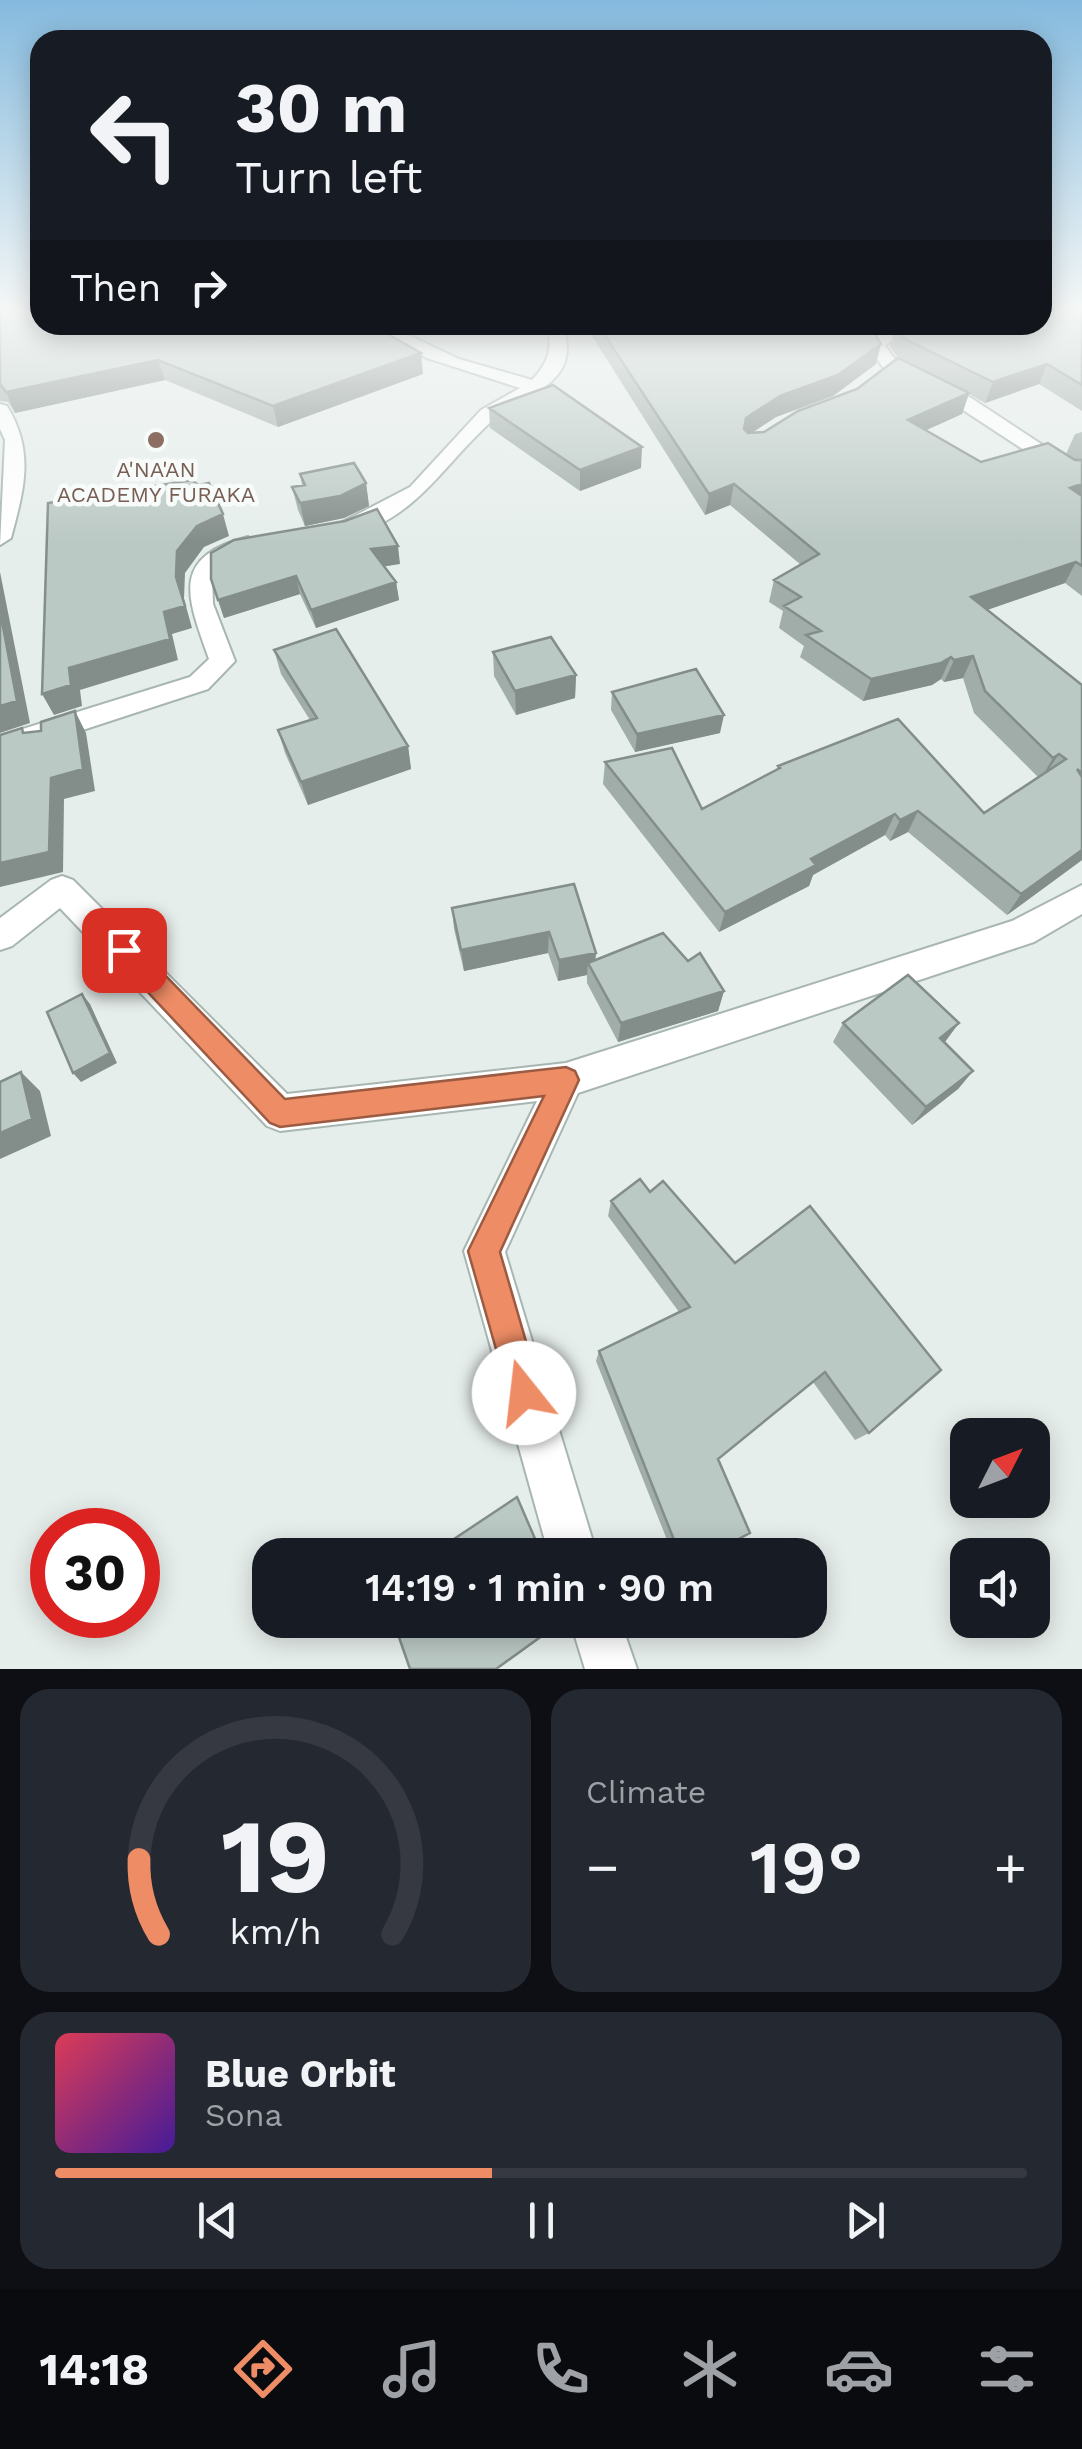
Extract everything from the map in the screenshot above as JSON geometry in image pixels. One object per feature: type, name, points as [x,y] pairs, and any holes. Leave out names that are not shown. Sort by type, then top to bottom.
[{"type":"street","points":[[325,534],[340,532],[386,511],[416,491],[488,414],[534,387]]},
{"type":"street","points":[[925,387],[964,402],[1074,474]]},
{"type":"street","points":[[0,410],[15,440],[13,491],[0,538]]},
{"type":"street","points":[[0,747],[199,683],[222,661],[196,582],[202,567],[222,553],[278,538]]},
{"type":"street","points":[[0,936],[62,890],[280,1113],[566,1080],[1022,932],[1082,898]]},
{"type":"street","points":[[566,1080],[484,1251],[568,1538]]},
{"type":"street","points":[[601,1638],[611,1669]]},
{"type":"building","points":[[2,387],[30,387],[6,392]]},
{"type":"building","points":[[225,387],[326,387],[273,406]]},
{"type":"building","points":[[556,387],[642,447],[580,470],[489,408]]},
{"type":"building","points":[[639,387],[805,387],[780,396],[746,418],[744,429],[748,433],[764,432],[798,411],[860,387],[957,387],[969,393],[908,420],[981,462],[1048,443],[1075,460],[1082,460],[1082,484],[1070,488],[1082,496],[1082,566],[1076,562],[971,597],[1082,685],[1082,773],[1077,769],[1082,777],[1082,850],[1021,894],[918,811],[900,820],[895,814],[811,859],[816,865],[725,912],[605,762],[672,748],[702,809],[778,766],[898,719],[984,813],[1066,759],[1059,754],[1053,758],[985,691],[973,656],[954,660],[951,657],[941,663],[871,679],[806,635],[821,631],[784,606],[801,597],[774,580],[819,554],[734,484],[709,494]]},
{"type":"building","points":[[354,463],[366,483],[340,496],[300,503],[292,487],[305,485],[300,474]]},
{"type":"building","points":[[192,480],[198,485],[209,483],[223,514],[197,526],[177,551],[176,577],[185,606],[164,612],[170,639],[69,668],[71,685],[42,694],[48,503]]},
{"type":"building","points":[[377,509],[398,546],[371,549],[396,582],[311,610],[296,576],[218,600],[211,579],[211,553],[234,540],[345,521]]},
{"type":"building","points":[[0,611],[17,701],[0,706]]},
{"type":"building","points":[[336,629],[408,746],[301,782],[278,730],[317,718],[274,650]]},
{"type":"building","points":[[551,637],[576,675],[515,691],[493,652]]},
{"type":"building","points":[[696,669],[724,715],[637,734],[612,692]]},
{"type":"building","points":[[75,711],[83,769],[51,778],[49,852],[0,863],[0,735],[22,728],[23,733],[41,731],[41,722]]},
{"type":"building","points":[[574,884],[596,953],[559,960],[549,932],[461,950],[452,908]]},
{"type":"building","points":[[663,933],[688,961],[700,953],[724,991],[621,1023],[588,963]]},
{"type":"building","points":[[908,975],[959,1023],[940,1038],[973,1071],[926,1107],[843,1023]]},
{"type":"building","points":[[82,994],[110,1053],[73,1073],[47,1012]]},
{"type":"building","points":[[21,1072],[32,1119],[0,1133],[0,1082]]},
{"type":"building","points":[[640,1179],[650,1192],[663,1181],[735,1263],[810,1206],[941,1370],[869,1433],[825,1372],[718,1459],[750,1533],[740,1538],[673,1538],[599,1351],[690,1307],[611,1201]]},
{"type":"building","points":[[517,1497],[535,1538],[456,1538]]},
{"type":"building","points":[[399,1638],[539,1638],[496,1669],[410,1669]]},
{"type":"place","name":"A'NA'AN ACADEMY FURAKA","points":[[156,440]]},
{"type":"route","points":[[124,950],[280,1113],[566,1080],[484,1251],[524,1393]]}]
